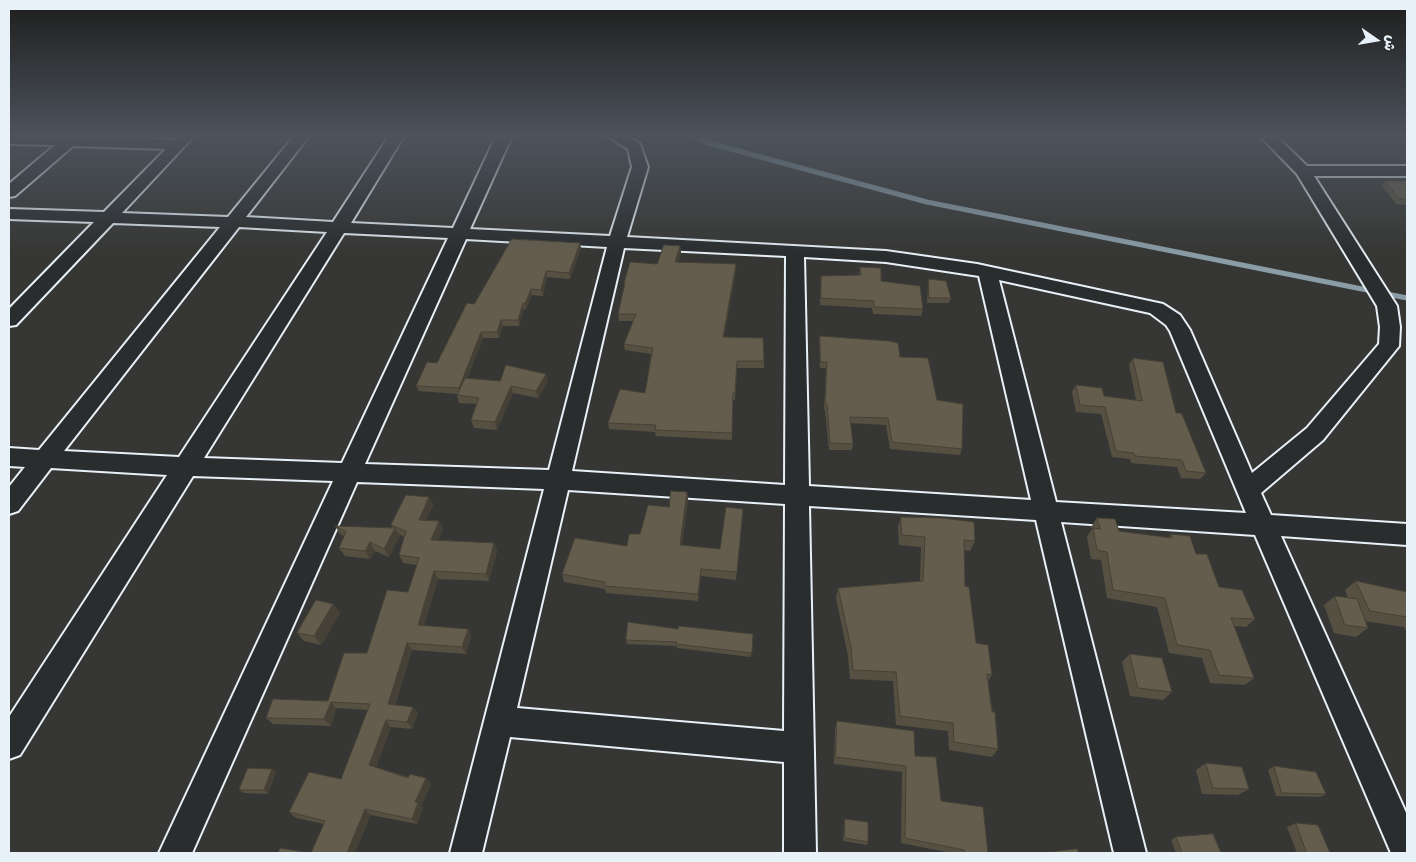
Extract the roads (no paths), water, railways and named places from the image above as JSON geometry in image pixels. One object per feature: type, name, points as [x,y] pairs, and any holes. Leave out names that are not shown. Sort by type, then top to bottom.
[{"type":"street","points":[[9,192],[28,176]]},
{"type":"street","points":[[12,313],[148,176]]},
{"type":"street","points":[[9,504],[271,176]]},
{"type":"street","points":[[9,744],[372,176]]},
{"type":"street","points":[[175,853],[486,176]]},
{"type":"street","points":[[466,853],[617,241],[637,176]]},
{"type":"street","points":[[1248,490],[1315,434],[1389,346],[1390,327],[1387,306],[1306,176]]},
{"type":"street","points":[[9,214],[235,222],[795,251],[839,251],[885,255],[988,273],[1156,308],[1173,320],[1180,330],[1263,525],[1407,852]]},
{"type":"street","points":[[795,251],[800,853]]},
{"type":"street","points":[[988,273],[1048,511],[1130,853]]},
{"type":"street","points":[[9,457],[350,474],[559,480],[1407,534]]},
{"type":"street","points":[[499,721],[799,748]]},
{"type":"waterway","points":[[832,176],[927,202],[1407,298]]}]
